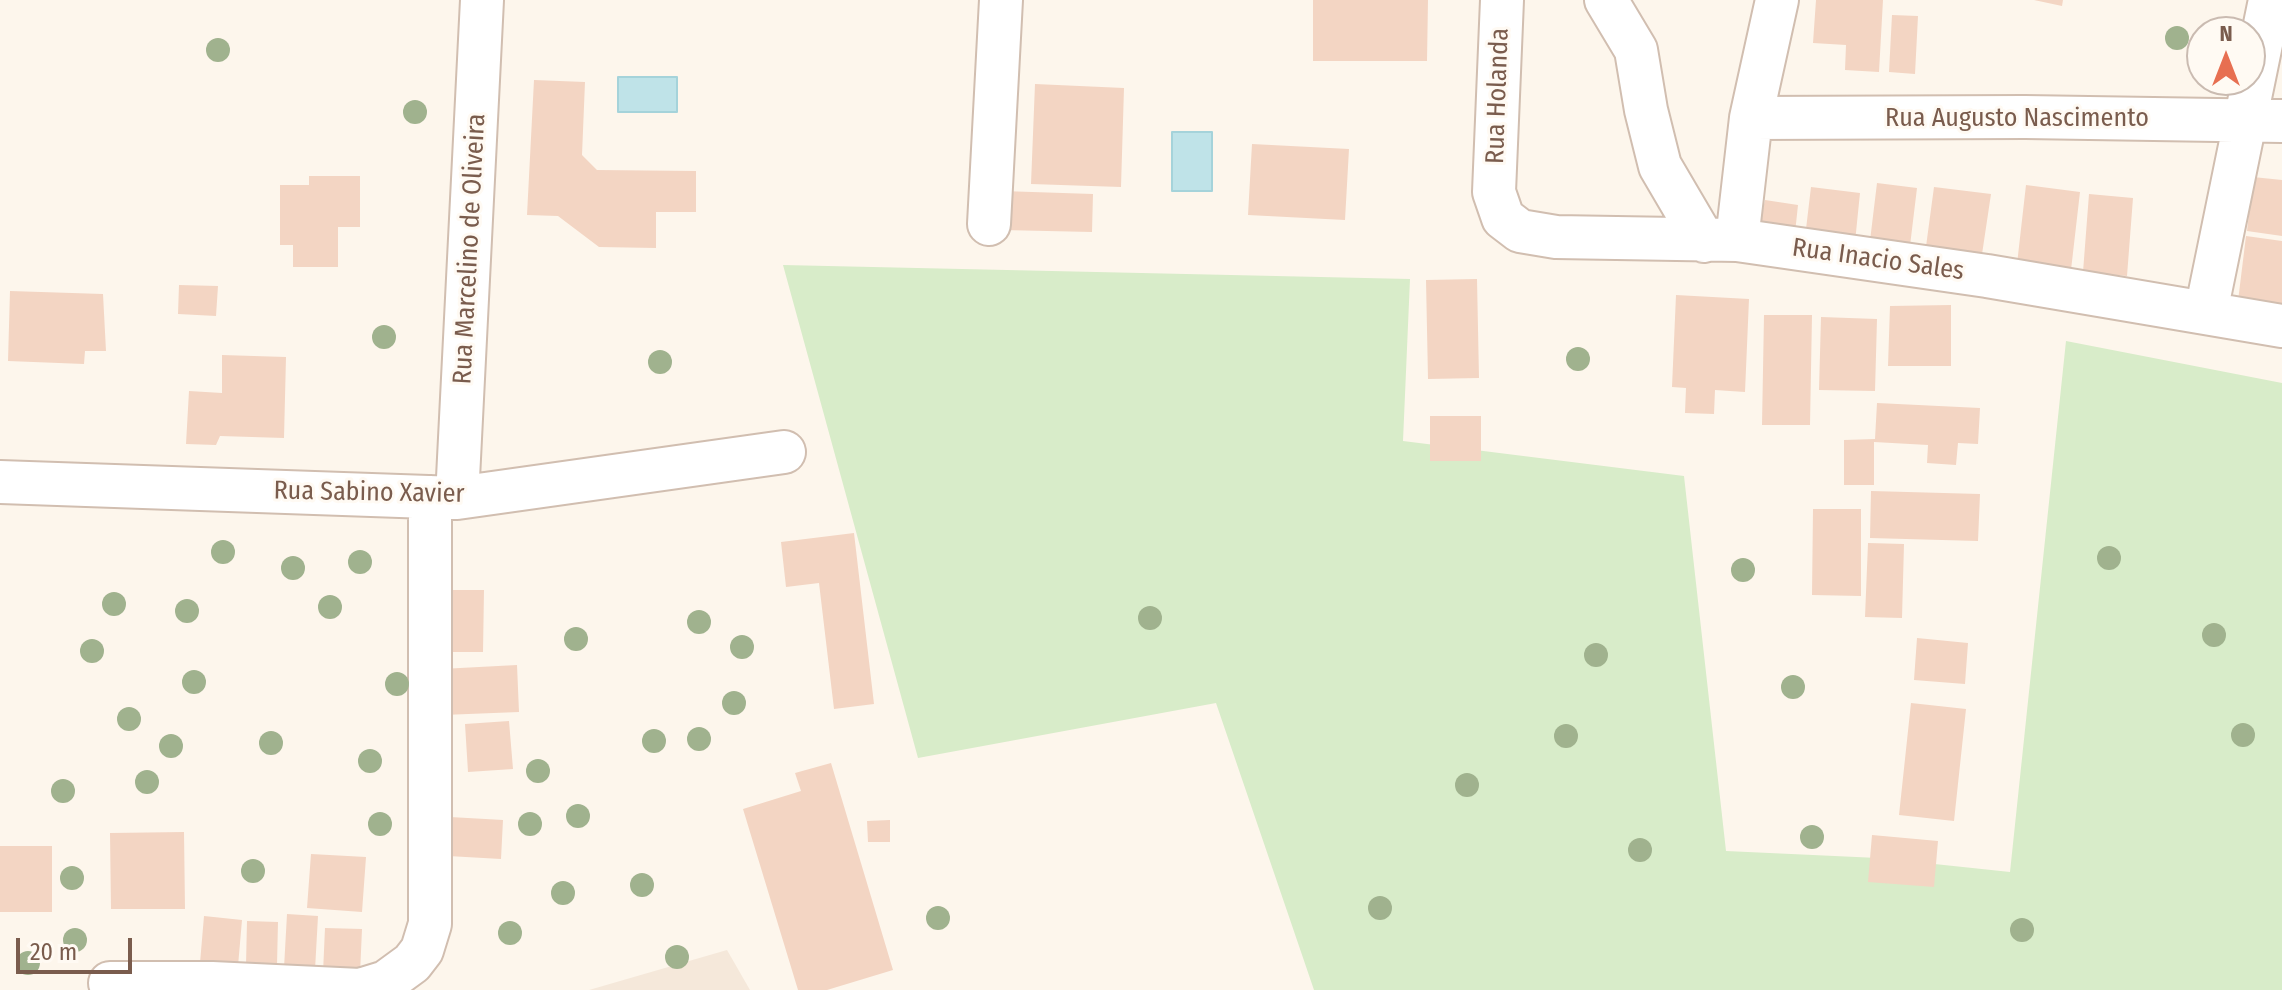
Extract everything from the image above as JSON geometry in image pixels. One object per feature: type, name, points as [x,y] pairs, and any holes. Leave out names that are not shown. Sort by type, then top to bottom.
[{"type":"street","name":"Rua Marcelino de Oliveira","points":[[110,983],[212,983],[360,990],[386,982],[412,963],[422,950],[430,924],[444,498],[482,0]]},
{"type":"street","points":[[989,224],[1001,0]]},
{"type":"street","name":"Rua Holanda","points":[[1494,192],[1502,0]]},
{"type":"street","points":[[1606,0],[1636,50],[1660,166],[1720,240]]},
{"type":"street","points":[[1720,240],[1777,0]]},
{"type":"street","points":[[2206,312],[2264,121],[2270,0]]},
{"type":"street","name":"Rua Augusto Nascimento","points":[[1751,118],[2025,117],[2264,121]]},
{"type":"street","name":"Rua Inacio Sales","points":[[1494,192],[1503,218],[1520,231],[1556,237],[1720,240],[1987,276],[2282,326]]},
{"type":"street","name":"Rua Sabino Xavier","points":[[0,482],[444,498],[784,452]]},
{"type":"shaded area","points":[[727,950],[750,990],[589,990]]},
{"type":"green space","points":[[783,265],[1410,279],[1403,441],[1684,476],[1726,851],[1878,858],[2010,872],[2066,341],[2282,383],[2282,990],[1314,990],[1216,703],[918,758]]},
{"type":"water","points":[[618,77],[677,77],[677,112],[618,112]]},
{"type":"water","points":[[1172,132],[1212,132],[1212,191],[1172,191]]},
{"type":"building","points":[[1313,0],[1428,0],[1427,61],[1313,61]]},
{"type":"building","points":[[1816,0],[1883,0],[1879,72],[1845,70],[1846,45],[1813,43]]},
{"type":"building","points":[[2034,0],[2063,0],[2062,6]]},
{"type":"building","points":[[1892,15],[1918,16],[1915,74],[1889,72]]},
{"type":"building","points":[[534,80],[585,82],[582,155],[597,170],[696,171],[696,212],[656,212],[656,248],[599,247],[558,216],[527,215]]},
{"type":"building","points":[[1035,84],[1124,88],[1121,187],[1031,184]]},
{"type":"building","points":[[1252,144],[1349,149],[1345,220],[1248,215]]},
{"type":"building","points":[[309,176],[360,176],[360,227],[338,227],[338,267],[293,267],[293,245],[280,245],[280,185],[309,185]]},
{"type":"building","points":[[2253,177],[2282,180],[2282,236],[2247,231]]},
{"type":"building","points":[[1877,183],[1917,188],[1909,254],[1869,249]]},
{"type":"building","points":[[2026,185],[2080,192],[2071,270],[2017,264]]},
{"type":"building","points":[[1811,187],[1860,193],[1854,252],[1804,246]]},
{"type":"building","points":[[1934,187],[1991,194],[1981,261],[1925,254]]},
{"type":"building","points":[[1002,191],[1093,194],[1092,232],[1002,230]]},
{"type":"building","points":[[2089,194],[2133,198],[2127,276],[2083,272]]},
{"type":"building","points":[[1765,200],[1798,205],[1795,233],[1759,225]]},
{"type":"building","points":[[2246,236],[2282,241],[2282,306],[2238,301]]},
{"type":"building","points":[[1477,279],[1479,378],[1428,379],[1426,280]]},
{"type":"building","points":[[179,285],[218,286],[216,316],[178,314]]},
{"type":"building","points":[[10,291],[103,294],[106,351],[85,351],[84,364],[8,361]]},
{"type":"building","points":[[1676,295],[1749,299],[1745,392],[1715,390],[1714,414],[1685,413],[1686,388],[1672,387]]},
{"type":"building","points":[[1951,305],[1951,366],[1888,366],[1890,306]]},
{"type":"building","points":[[1764,315],[1812,315],[1810,425],[1762,425]]},
{"type":"building","points":[[1821,317],[1877,319],[1875,391],[1819,390]]},
{"type":"building","points":[[222,355],[286,357],[284,438],[220,436],[216,445],[186,444],[189,391],[222,393]]},
{"type":"building","points":[[1877,403],[1980,408],[1978,444],[1958,443],[1956,465],[1927,463],[1928,445],[1874,442],[1874,485],[1844,485],[1844,440],[1875,439]]},
{"type":"building","points":[[1430,416],[1481,416],[1481,461],[1430,461]]},
{"type":"building","points":[[1871,491],[1980,494],[1978,541],[1870,538]]},
{"type":"building","points":[[1813,509],[1861,509],[1861,596],[1812,595]]},
{"type":"building","points":[[854,533],[874,704],[834,709],[819,583],[786,587],[781,542]]},
{"type":"building","points":[[1868,543],[1904,544],[1902,618],[1865,617]]},
{"type":"building","points":[[445,590],[484,590],[483,652],[444,652]]},
{"type":"building","points":[[1917,638],[1968,643],[1965,684],[1914,680]]},
{"type":"building","points":[[517,665],[519,712],[443,715],[441,669]]},
{"type":"building","points":[[1911,703],[1966,709],[1954,821],[1899,815]]},
{"type":"building","points":[[509,721],[513,769],[468,772],[465,724]]},
{"type":"building","points":[[831,763],[893,970],[827,990],[798,990],[743,809],[801,791],[795,773]]},
{"type":"building","points":[[450,817],[503,820],[501,859],[448,856]]},
{"type":"building","points":[[890,820],[890,842],[868,842],[867,821]]},
{"type":"building","points":[[184,832],[185,909],[111,909],[110,833]]},
{"type":"building","points":[[1872,835],[1938,841],[1934,887],[1868,882]]},
{"type":"building","points":[[0,846],[52,846],[52,912],[0,912]]},
{"type":"building","points":[[311,854],[366,857],[362,912],[307,908]]},
{"type":"building","points":[[287,914],[318,916],[315,970],[284,968]]},
{"type":"building","points":[[204,916],[242,920],[238,966],[200,963]]},
{"type":"building","points":[[247,921],[278,922],[277,965],[246,965]]},
{"type":"building","points":[[325,928],[362,929],[360,974],[323,973]]}]
